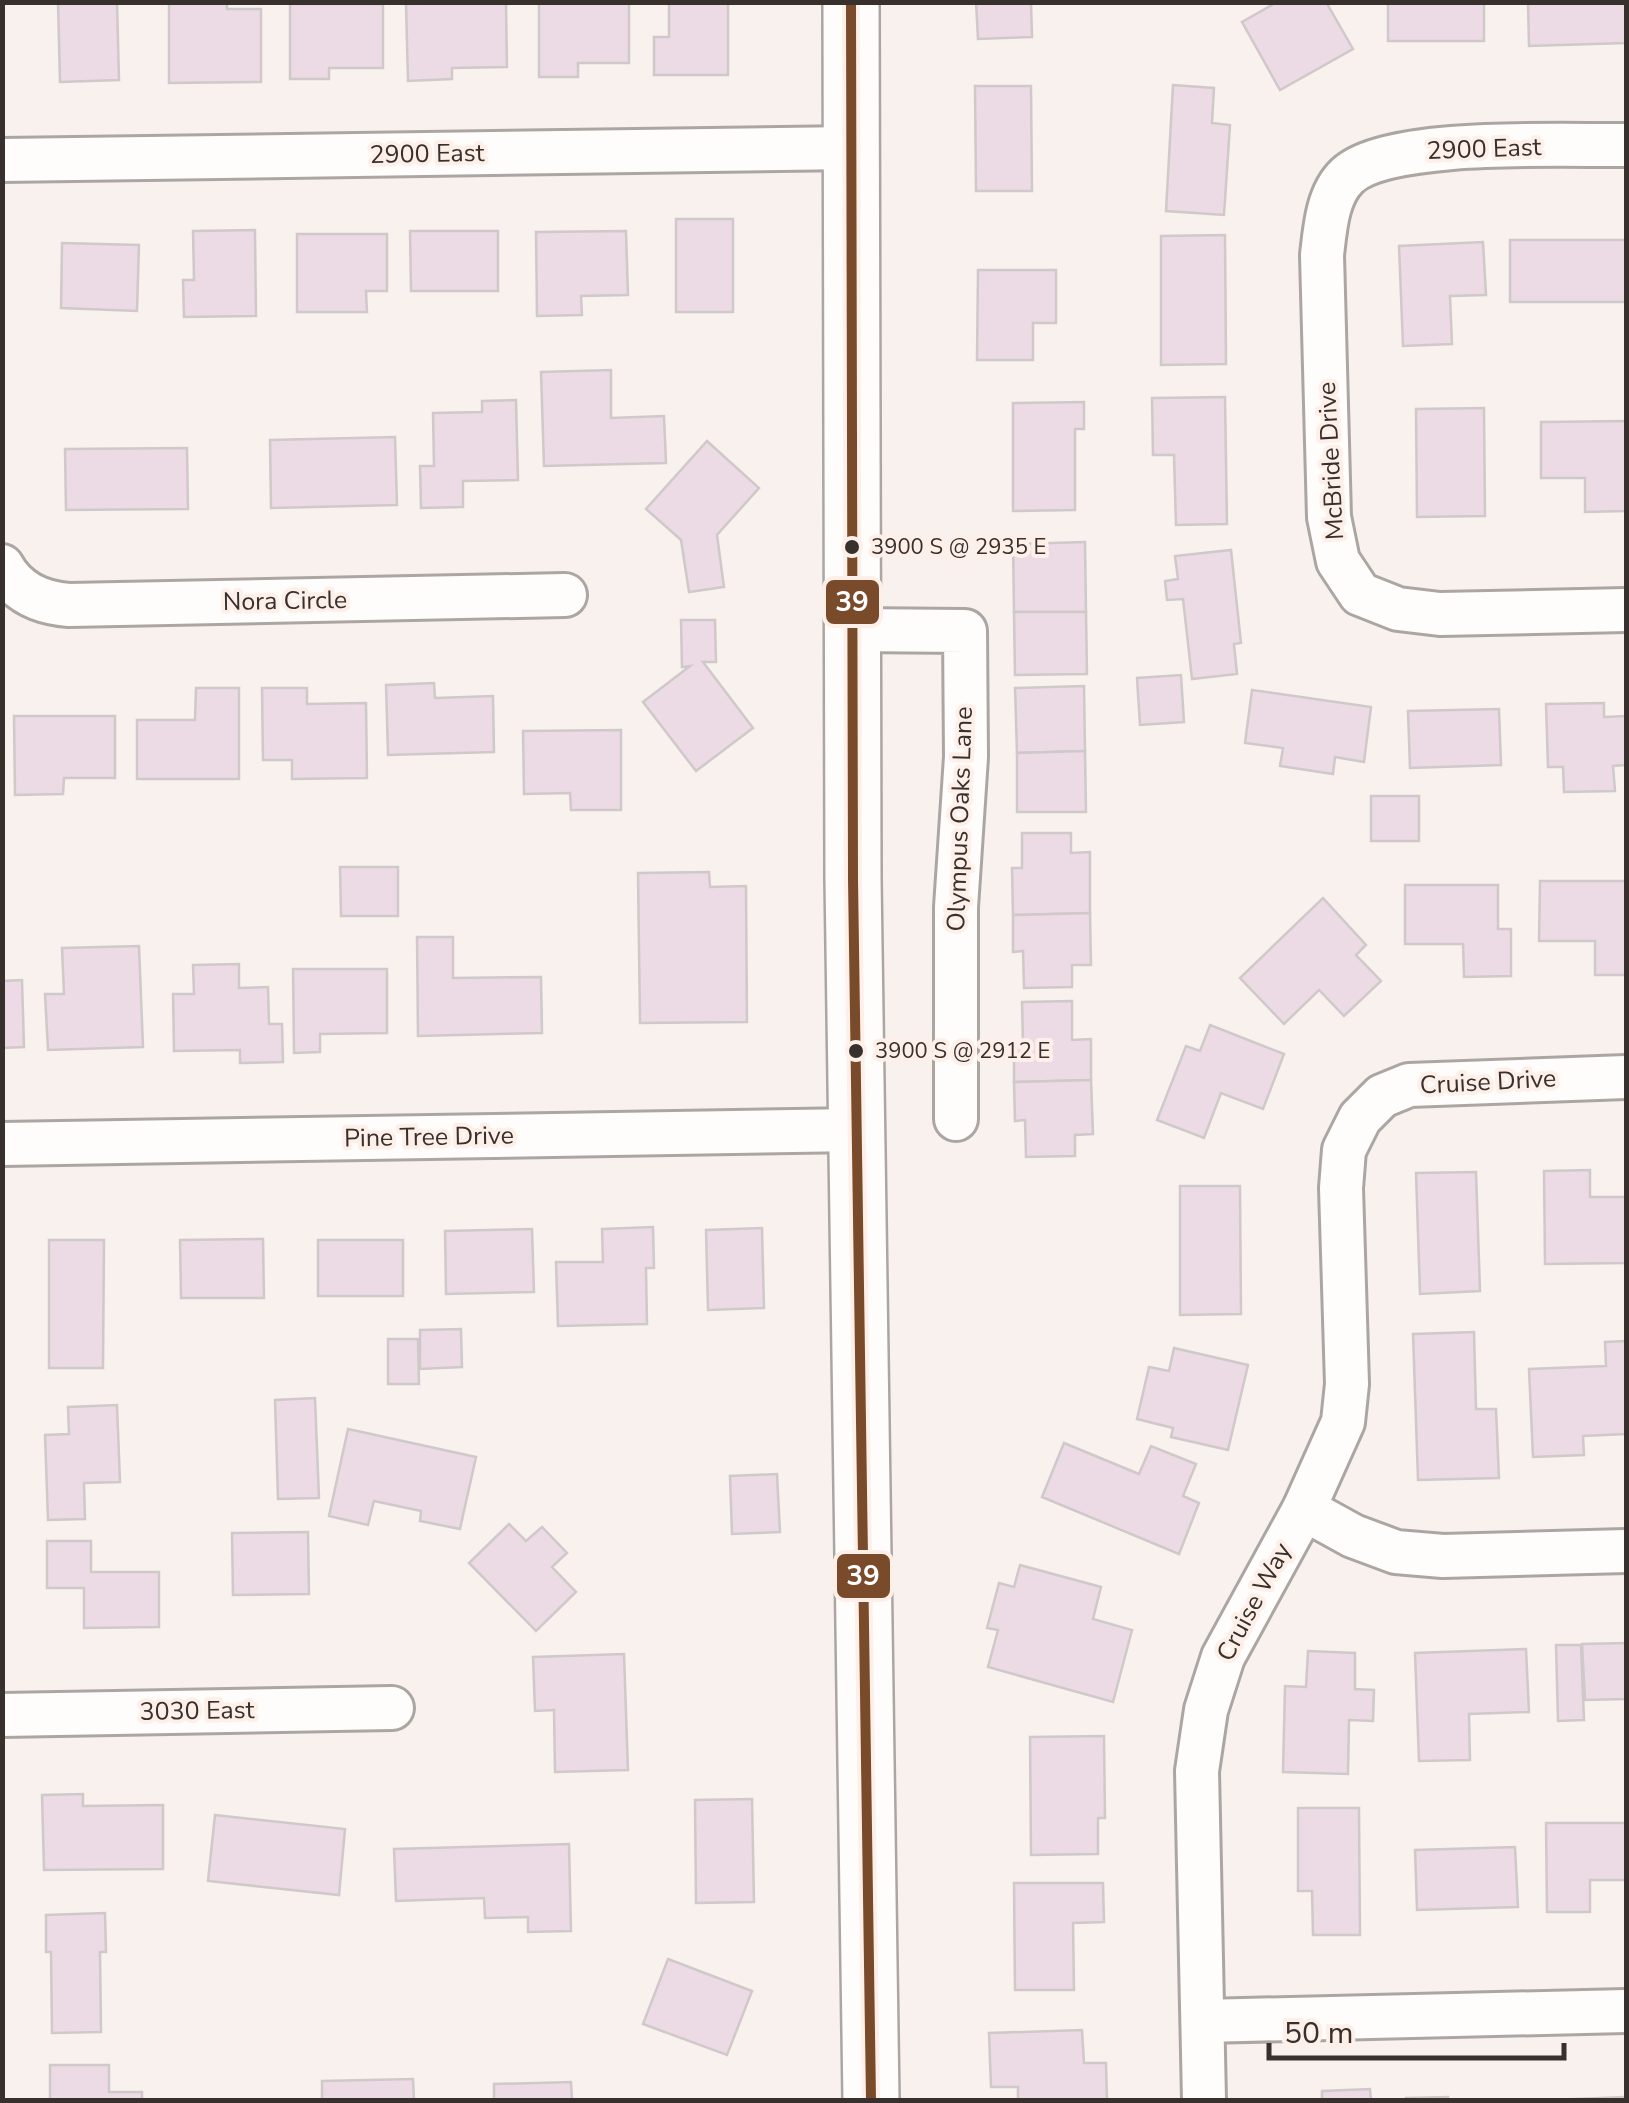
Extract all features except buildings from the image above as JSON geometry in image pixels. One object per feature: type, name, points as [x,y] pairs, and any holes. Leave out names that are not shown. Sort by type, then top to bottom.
[{"type":"main road","points":[[850,2],[856,1130],[872,2100]]},
{"type":"street","name":"2900 East","points":[[1346,176],[1381,157],[1423,149],[1626,145]]},
{"type":"street","name":"2900 East","points":[[2,160],[852,148]]},
{"type":"street","name":"McBride Drive","points":[[1346,176],[1326,215],[1322,255],[1329,516],[1338,561],[1360,594],[1398,609],[1440,614],[1626,610]]},
{"type":"street","name":"Nora Circle","points":[[7,574],[38,599],[69,605],[565,595]]},
{"type":"street","name":"Olympus Oaks Lane","points":[[853,630],[964,631],[966,756],[956,907],[956,1119]]},
{"type":"street","name":"Cruise Drive","points":[[1360,1118],[1382,1096],[1409,1086],[1626,1077]]},
{"type":"street","name":"Cruise Way","points":[[1204,2100],[1197,1771],[1206,1710],[1223,1657],[1304,1509],[1344,1422],[1347,1384],[1341,1188],[1344,1150],[1360,1118]]},
{"type":"street","name":"Pine Tree Drive","points":[[2,1144],[856,1130]]},
{"type":"street","points":[[1304,1509],[1352,1536],[1396,1552],[1443,1556],[1626,1551]]},
{"type":"street","name":"3030 East","points":[[2,1715],[392,1708]]},
{"type":"street","points":[[1203,2021],[1626,2012]]},
{"type":"transit line","name":"39","points":[[851,2],[853,879],[871,2100]]},
{"type":"place","name":"3900 S @ 2935 E","points":[[852,547]]},
{"type":"place","name":"3900 S @ 2912 E","points":[[856,1051]]}]
